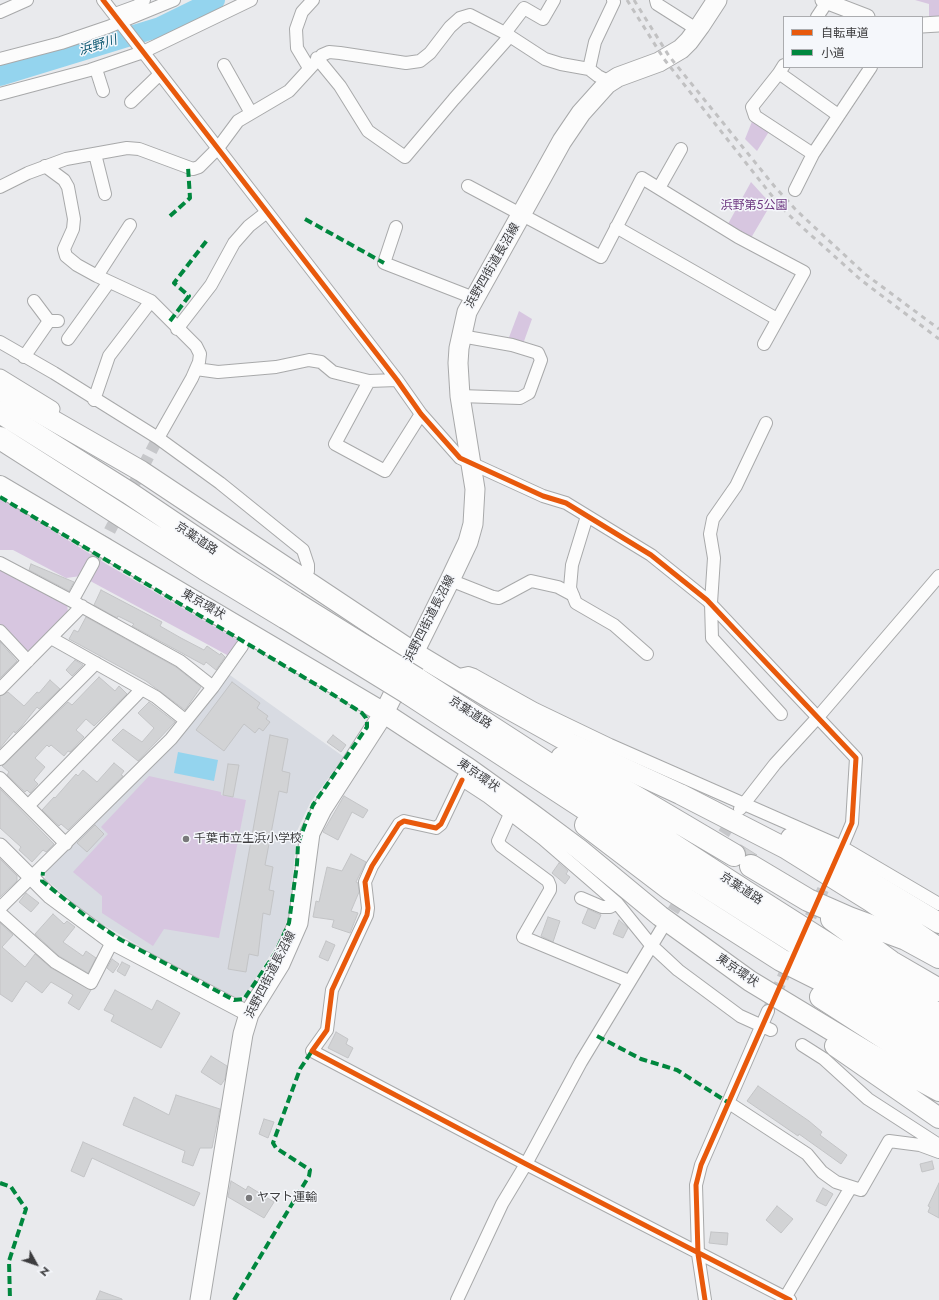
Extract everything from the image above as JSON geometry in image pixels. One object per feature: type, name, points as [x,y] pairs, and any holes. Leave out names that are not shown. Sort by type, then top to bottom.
[{"type":"highway","points":[[0,390],[141,472],[413,652],[493,700],[570,743],[680,794],[785,848],[870,901],[939,948]]},
{"type":"highway","name":"京葉道路","points":[[0,412],[129,493],[234,564],[291,610]]},
{"type":"highway","name":"京葉道路","points":[[0,438],[205,569],[291,610],[413,686],[462,707],[749,894],[939,1015]]},
{"type":"highway","name":"東京環状","points":[[0,486],[384,713],[465,774],[579,849],[660,916],[750,981],[869,1053],[939,1091]]},
{"type":"highway","name":"京葉道路","points":[[413,686],[430,708],[939,1034]]},
{"type":"highway","points":[[462,707],[486,716],[629,793],[742,860],[808,900],[843,928],[891,962],[939,990]]},
{"type":"highway","points":[[430,708],[446,728],[596,831],[648,874],[781,960],[819,979],[877,1014],[939,1056]]},
{"type":"highway","points":[[680,794],[703,798],[776,830],[837,861],[939,923]]},
{"type":"highway","points":[[808,900],[906,940],[939,958]]},
{"type":"highway","points":[[781,960],[811,990],[939,1073]]},
{"type":"highway","points":[[750,981],[826,1040],[939,1118]]},
{"type":"main road","name":"浜野四街道長沼線","points":[[200,1300],[239,1055],[249,1014],[280,964],[298,923],[310,833],[322,809],[384,713],[468,542],[473,524],[475,489],[460,396],[458,363],[463,323],[474,298],[522,216],[566,135],[591,100],[610,82],[659,62],[681,49],[698,30],[717,0]]},
{"type":"street","points":[[0,12],[27,0]]},
{"type":"street","points":[[103,0],[422,414],[460,458],[543,496],[566,503],[651,555],[710,603],[856,758],[852,823],[840,851]]},
{"type":"street","points":[[117,18],[144,0]]},
{"type":"street","points":[[0,59],[61,43],[117,18],[174,0]]},
{"type":"street","points":[[0,94],[96,68],[143,52],[251,0]]},
{"type":"street","points":[[310,68],[297,48],[296,29],[302,12],[313,0]]},
{"type":"street","points":[[317,58],[340,86],[368,131],[405,158],[508,35],[524,8],[543,20],[554,0]]},
{"type":"street","points":[[589,69],[595,42],[614,2],[613,0]]},
{"type":"street","points":[[656,0],[657,4],[698,30]]},
{"type":"street","points":[[818,16],[825,1],[864,16]]},
{"type":"street","points":[[0,187],[45,166],[66,159],[127,148],[139,149],[193,169],[199,167],[218,148],[238,121],[289,91],[317,58],[329,52],[406,63],[420,61],[430,53],[450,27],[460,18],[470,15],[508,35],[545,59],[561,64],[589,69],[598,76],[610,82]]},
{"type":"street","points":[[923,25],[939,24]]},
{"type":"street","points":[[224,65],[251,113]]},
{"type":"street","points":[[96,68],[103,91]]},
{"type":"street","points":[[794,190],[813,154],[870,68]]},
{"type":"street","points":[[813,154],[755,116],[752,107],[781,69],[838,115]]},
{"type":"street","points":[[131,102],[160,74]]},
{"type":"street","points":[[659,188],[681,149]]},
{"type":"street","points":[[95,154],[104,194]]},
{"type":"street","points":[[45,166],[64,180],[68,187],[74,219],[73,229],[64,249],[66,256],[77,265],[97,276],[151,301],[177,329],[196,346],[200,354],[196,369],[158,438]]},
{"type":"street","points":[[468,186],[601,257],[642,178],[738,237],[804,272],[764,344]]},
{"type":"street","points":[[177,329],[211,285],[234,243],[249,226],[267,212]]},
{"type":"street","points":[[97,276],[130,225]]},
{"type":"street","points":[[396,227],[384,263],[474,298]]},
{"type":"street","points":[[616,228],[778,319]]},
{"type":"street","points":[[68,339],[109,282]]},
{"type":"street","points":[[24,357],[54,321],[34,301]]},
{"type":"street","points":[[94,400],[110,356],[151,301]]},
{"type":"street","points":[[460,396],[520,398],[529,393],[542,360],[538,353],[512,344],[461,336]]},
{"type":"street","points":[[0,342],[54,373],[94,400],[158,438],[220,483],[303,550],[308,565],[308,571],[303,578]]},
{"type":"street","points":[[196,369],[218,372],[276,367],[309,360],[321,362],[333,372],[369,381],[397,380]]},
{"type":"street","points":[[0,377],[95,436],[141,472]]},
{"type":"street","points":[[369,381],[335,444],[385,471],[422,414]]},
{"type":"street","points":[[766,423],[736,486],[713,519],[710,534],[714,558],[710,603],[712,638],[781,714]]},
{"type":"street","points":[[586,516],[572,564],[570,588],[576,603],[614,625],[647,654]]},
{"type":"street","points":[[0,563],[180,661],[213,687]]},
{"type":"street","points":[[0,689],[51,638],[77,604],[93,563]]},
{"type":"street","points":[[742,806],[775,764],[818,717],[939,576]]},
{"type":"street","points":[[450,580],[499,598],[531,581],[558,587],[573,595]]},
{"type":"street","points":[[0,631],[28,661]]},
{"type":"street","points":[[51,638],[156,697],[185,720]]},
{"type":"street","points":[[0,908],[171,739],[213,687],[242,646]]},
{"type":"street","points":[[0,759],[96,663]]},
{"type":"street","points":[[454,676],[468,673],[474,675],[535,709],[603,742],[840,851],[939,904]]},
{"type":"street","points":[[28,806],[142,689]]},
{"type":"street","points":[[766,1028],[740,1016],[678,970],[651,945],[617,903],[543,839],[510,814],[465,774],[440,824],[436,828],[404,821],[399,824],[372,866],[365,882],[368,908],[367,915],[332,990],[327,1030],[312,1051],[698,1254],[787,1299],[852,1187]]},
{"type":"street","points":[[0,778],[66,844]]},
{"type":"street","points":[[510,814],[498,841],[501,846],[548,881],[550,886],[550,890],[523,936],[629,981]]},
{"type":"street","points":[[0,846],[62,905],[112,942],[249,1014]]},
{"type":"street","points":[[581,898],[602,907],[610,907],[617,903]]},
{"type":"street","points":[[0,913],[55,962],[91,983],[112,942]]},
{"type":"street","points":[[457,1300],[502,1204],[526,1164],[581,1062],[661,930]]},
{"type":"street","points":[[705,1300],[698,1254],[696,1185],[701,1165],[729,1103],[766,1028],[768,1011]]},
{"type":"street","points":[[802,1045],[824,1059],[868,1099],[939,1145]]},
{"type":"street","points":[[729,1103],[807,1154],[822,1172],[836,1182],[861,1190],[889,1141],[920,1145],[939,1152]]},
{"type":"shaded area","name":"千葉市立生浜小学校","points":[[227,673],[344,757],[310,803],[297,831],[289,914],[280,939],[246,994],[237,998],[151,953],[102,924],[81,909],[45,879],[46,868]]},
{"type":"green space","points":[[915,0],[939,0],[939,19],[929,18],[929,4]]},
{"type":"green space","points":[[753,119],[770,130],[757,151],[745,139]]},
{"type":"green space","name":"浜野第5公園","points":[[751,182],[771,204],[751,238],[728,224]]},
{"type":"green space","points":[[519,311],[532,319],[523,344],[508,340]]},
{"type":"green space","points":[[0,498],[108,565],[241,642],[229,656],[81,576],[66,578],[13,550],[0,550]]},
{"type":"green space","points":[[0,566],[67,601],[68,614],[30,651],[25,650],[0,626]]},
{"type":"green space","points":[[149,776],[221,792],[221,795],[246,800],[219,938],[164,929],[153,946],[102,913],[102,896],[73,872],[108,834],[101,827]]},
{"type":"water","points":[[178,752],[218,760],[214,781],[174,773]]},
{"type":"building","points":[[31,564],[74,582],[69,591],[29,570]]},
{"type":"building","points":[[101,590],[162,622],[160,626],[181,638],[204,650],[207,646],[220,655],[221,653],[225,657],[216,670],[206,662],[204,665],[132,626],[134,624],[118,616],[117,618],[94,605]]},
{"type":"building","points":[[86,617],[176,667],[201,687],[185,710],[146,681],[69,639],[74,630],[78,632]]},
{"type":"building","points":[[0,642],[17,661],[0,678]]},
{"type":"building","points":[[75,660],[83,665],[72,676],[66,670]]},
{"type":"building","points":[[99,677],[115,691],[119,686],[127,694],[94,726],[86,719],[76,730],[84,737],[70,752],[68,751],[64,756],[51,745],[49,747],[47,745],[35,758],[45,767],[34,780],[38,784],[30,793],[27,790],[25,792],[7,775],[9,772],[2,766],[68,702],[72,705]]},
{"type":"building","points":[[50,680],[60,689],[39,709],[37,707],[21,727],[15,733],[14,731],[0,748],[0,696],[8,692],[24,706],[37,692],[39,693]]},
{"type":"building","points":[[232,682],[260,703],[257,708],[268,716],[266,719],[270,722],[263,731],[259,728],[255,733],[244,724],[224,751],[196,730]]},
{"type":"building","points":[[149,702],[175,722],[138,761],[112,740],[123,729],[142,742],[154,728],[138,713]]},
{"type":"building","points":[[270,735],[288,739],[282,771],[290,773],[287,793],[279,791],[265,865],[273,867],[269,890],[274,891],[270,915],[263,913],[258,956],[249,954],[246,972],[228,969]]},
{"type":"building","points":[[333,735],[346,745],[341,752],[327,742]]},
{"type":"building","points":[[114,763],[124,771],[121,775],[123,776],[68,830],[61,824],[59,826],[42,810],[54,797],[55,798],[76,774],[78,776],[83,770],[97,782]]},
{"type":"building","points":[[228,764],[239,765],[233,797],[223,795]]},
{"type":"building","points":[[0,789],[54,844],[46,852],[43,850],[32,862],[19,850],[21,847],[0,828]]},
{"type":"building","points":[[344,796],[368,810],[363,818],[352,812],[338,840],[323,832]]},
{"type":"building","points":[[95,825],[104,834],[87,852],[77,843]]},
{"type":"building","points":[[741,845],[757,855],[746,855],[745,849]]},
{"type":"building","points":[[351,854],[366,862],[356,882],[358,883],[359,892],[351,911],[358,913],[350,933],[332,927],[334,920],[313,917],[316,901],[319,902],[327,867],[342,871]]},
{"type":"building","points":[[0,859],[17,876],[17,881],[0,897]]},
{"type":"building","points":[[559,863],[568,871],[566,874],[570,877],[565,884],[552,873]]},
{"type":"building","points":[[26,893],[39,903],[31,912],[19,902]]},
{"type":"building","points":[[588,909],[601,915],[595,929],[582,923]]},
{"type":"building","points":[[53,914],[64,924],[67,921],[75,927],[63,942],[83,956],[86,951],[96,958],[88,973],[59,956],[35,934]]},
{"type":"building","points":[[548,917],[560,921],[553,942],[541,936]]},
{"type":"building","points":[[619,920],[628,928],[623,938],[613,934]]},
{"type":"building","points":[[0,923],[13,935],[2,947],[25,967],[35,954],[51,968],[91,990],[79,1010],[68,1003],[73,995],[51,982],[42,993],[26,981],[12,1002],[0,994]]},
{"type":"building","points":[[326,941],[335,945],[328,961],[319,957]]},
{"type":"building","points":[[112,959],[119,964],[113,973],[107,968]]},
{"type":"building","points":[[122,962],[130,966],[125,976],[117,971]]},
{"type":"building","points":[[115,990],[152,1010],[157,1000],[180,1013],[161,1048],[111,1021],[114,1015],[104,1010]]},
{"type":"building","points":[[336,1032],[348,1039],[346,1044],[353,1048],[348,1058],[328,1048]]},
{"type":"building","points":[[211,1056],[227,1066],[225,1079],[221,1085],[201,1072]]},
{"type":"building","points":[[758,1086],[809,1121],[822,1132],[820,1135],[847,1155],[841,1164],[799,1134],[798,1136],[747,1101]]},
{"type":"building","points":[[176,1095],[220,1109],[212,1148],[200,1148],[193,1166],[182,1162],[185,1151],[123,1125],[134,1097],[169,1115]]},
{"type":"building","points":[[264,1119],[274,1122],[268,1138],[259,1134]]},
{"type":"building","points":[[83,1142],[200,1193],[194,1206],[92,1158],[84,1177],[71,1171]]},
{"type":"building","points":[[932,1161],[934,1169],[922,1172],[920,1164]]},
{"type":"building","name":"ヤマト運輸","points":[[231,1181],[246,1190],[248,1186],[274,1202],[264,1218],[228,1197]]},
{"type":"building","points":[[939,1183],[939,1218],[928,1212],[930,1207],[928,1206]]},
{"type":"building","points":[[823,1188],[833,1194],[826,1206],[816,1201]]},
{"type":"building","points":[[777,1206],[793,1219],[781,1233],[766,1220]]},
{"type":"building","points":[[711,1232],[728,1233],[727,1245],[709,1243]]},
{"type":"building","points":[[100,1291],[122,1299],[122,1300],[96,1300]]},
{"type":"waterway","name":"浜野川","points":[[0,76],[160,27],[215,0]]},
{"type":"tunnel","points":[[93,563],[158,438]]},
{"type":"tunnel","points":[[714,849],[735,816]]},
{"type":"tunnel","points":[[803,933],[832,870]]},
{"type":"tunnel","points":[[663,926],[685,893]]},
{"type":"tunnel","points":[[768,1011],[791,959]]},
{"type":"railway","points":[[627,0],[664,59],[776,201],[793,219],[861,280],[939,339]]},
{"type":"railway","points":[[634,0],[669,56],[775,187],[796,210],[865,274],[939,329]]},
{"type":"marked path","points":[[170,216],[190,198],[188,167]]},
{"type":"marked path","points":[[305,219],[384,263]]},
{"type":"marked path","points":[[170,321],[189,296],[174,283],[208,239]]},
{"type":"marked path","points":[[0,497],[332,694],[362,713],[366,718],[367,723],[367,727],[313,805],[298,844],[297,864],[289,923],[276,952],[244,999],[234,1000],[121,940],[88,918],[42,881],[43,872]]},
{"type":"marked path","points":[[597,1036],[641,1059],[677,1070],[729,1103]]},
{"type":"marked path","points":[[234,1300],[309,1176],[310,1170],[276,1148],[273,1143],[300,1069],[312,1051]]},
{"type":"marked path","points":[[0,1183],[11,1187],[26,1209],[9,1261],[10,1300]]},
{"type":"cycle path","points":[[103,0],[397,380],[421,414],[460,458],[543,496],[566,503],[651,555],[707,600],[856,758],[852,823],[701,1165],[696,1185],[698,1254],[705,1300]]},
{"type":"cycle path","points":[[462,780],[441,824],[436,828],[404,821],[399,824],[372,866],[365,882],[368,908],[367,915],[332,990],[327,1030],[312,1051],[526,1164],[790,1300]]},
{"type":"place","name":"千葉市立生浜小学校","points":[[186,839]]},
{"type":"place","name":"ヤマト運輸","points":[[249,1198]]}]
